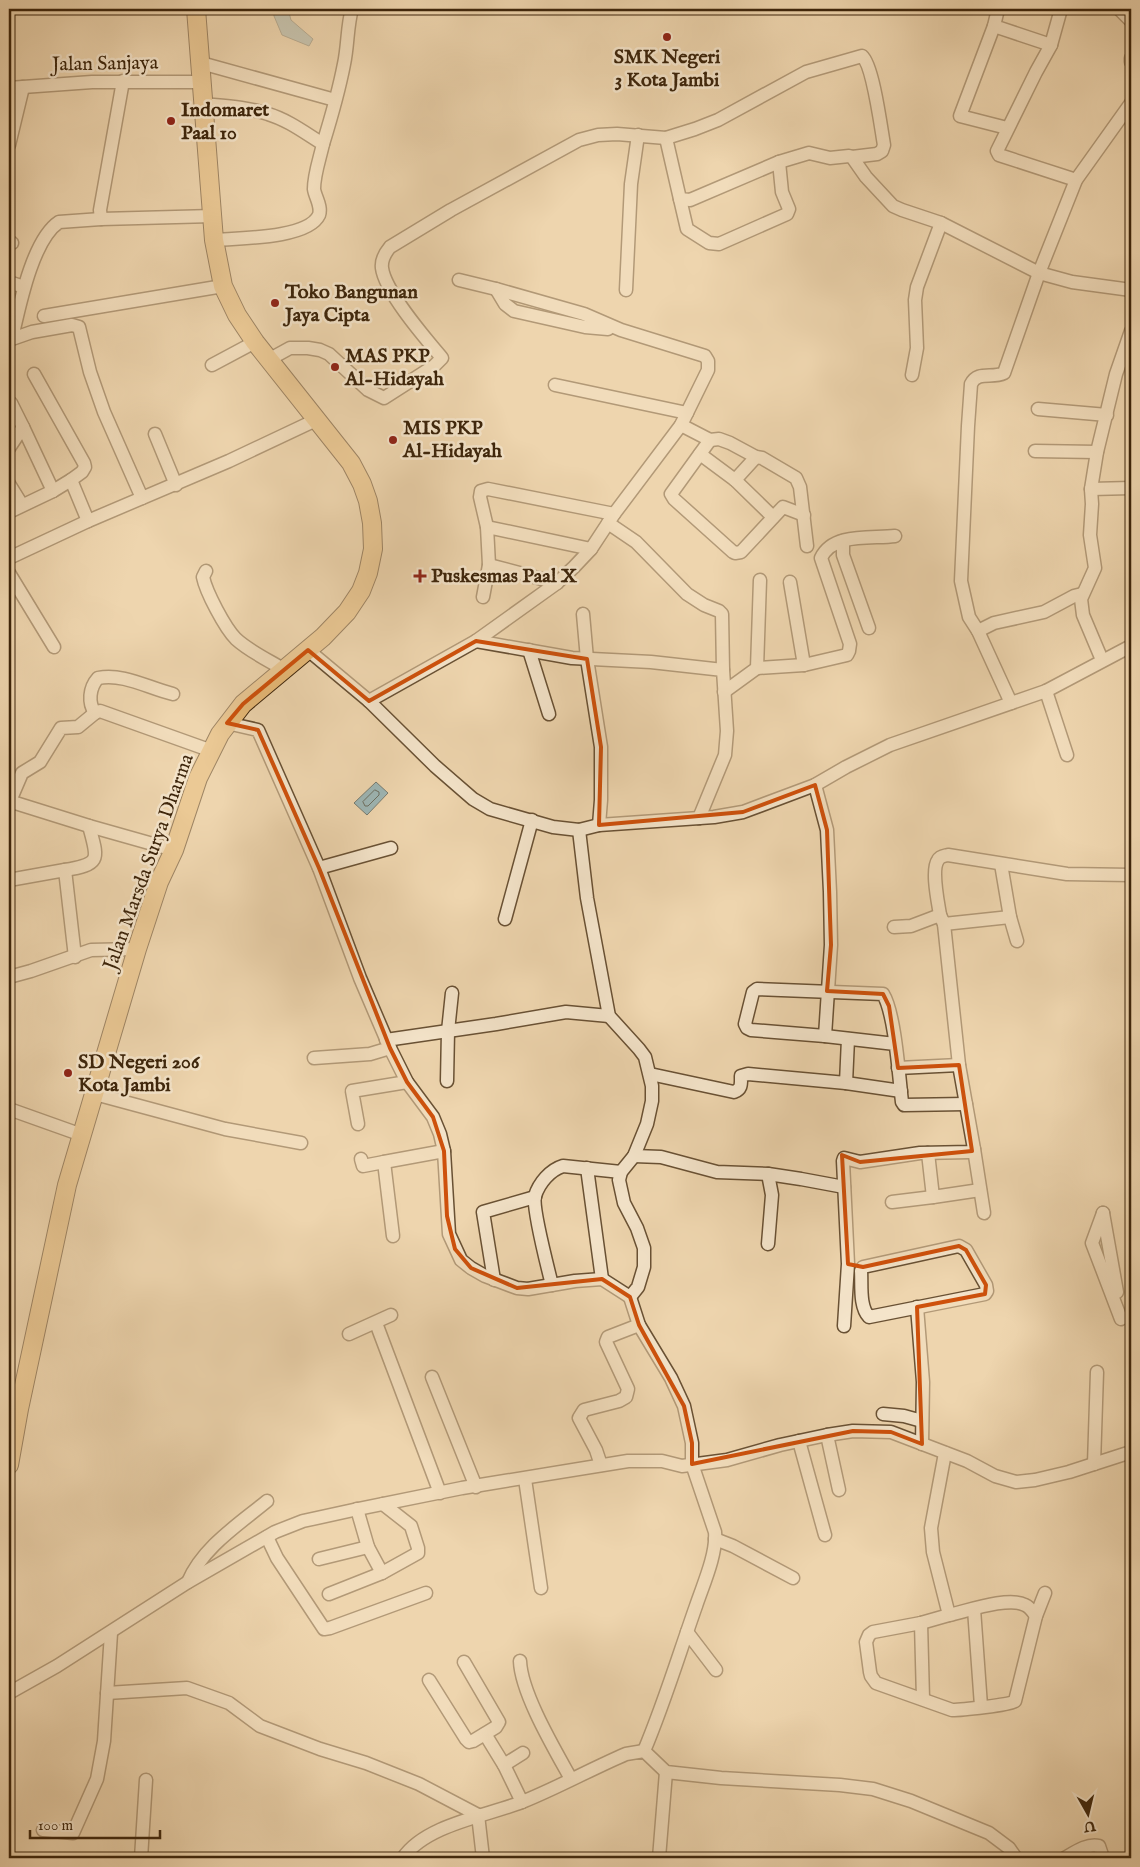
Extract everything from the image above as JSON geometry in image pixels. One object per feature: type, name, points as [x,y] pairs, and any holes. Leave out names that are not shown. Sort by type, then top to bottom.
[{"type":"highway","name":"Jalan Marsda Surya Dharma","points":[[9,1465],[19,1409],[65,1194],[137,949],[159,882],[174,850],[198,778],[227,723],[243,704],[283,669],[323,638],[347,612],[361,591],[368,574],[372,549],[372,523],[368,501],[351,463],[255,342],[237,315],[224,286],[214,240],[196,9]]},
{"type":"street","points":[[214,240],[283,235],[315,220],[319,215],[320,208],[314,189],[323,144],[334,112],[344,64],[352,9]]},
{"type":"street","points":[[998,9],[994,26],[960,116],[1007,128]]},
{"type":"street","points":[[1061,9],[1051,44],[997,147],[999,155],[1076,180]]},
{"type":"street","points":[[1119,9],[1131,21]]},
{"type":"street","points":[[994,26],[1051,44]]},
{"type":"street","points":[[270,359],[290,348],[320,350],[329,354],[368,390],[384,398],[434,366],[442,358],[405,311],[388,283],[382,269],[382,262],[384,255],[390,247],[451,210],[579,140],[598,135],[638,135],[666,138],[695,130],[718,120],[806,72],[862,56],[868,64],[874,88],[884,145],[882,151],[876,154],[852,158],[847,156],[830,158],[809,153],[779,162],[690,200],[680,199]]},
{"type":"street","points":[[201,63],[335,100]]},
{"type":"street","points":[[100,219],[123,81]]},
{"type":"street","name":"Jalan Sanjaya","points":[[9,88],[47,84],[123,81],[202,82]]},
{"type":"street","points":[[9,145],[23,87]]},
{"type":"street","points":[[1011,703],[978,631],[969,617],[961,581],[971,384],[979,375],[997,376],[1004,373],[1039,273],[1076,180],[1131,103]]},
{"type":"street","points":[[203,104],[242,108],[268,114],[294,126],[323,144]]},
{"type":"street","points":[[626,290],[631,184],[638,135]]},
{"type":"street","points":[[666,138],[687,229],[709,243],[719,244],[787,214],[789,209],[782,192],[779,162]]},
{"type":"street","points":[[852,158],[866,177],[893,206],[941,223],[1039,273],[1072,282],[1131,290]]},
{"type":"street","points":[[10,339],[24,287],[42,243],[55,225],[63,221],[213,216]]},
{"type":"street","points":[[912,375],[917,348],[915,300],[917,287],[941,223]]},
{"type":"street","points":[[369,701],[476,641],[557,583],[591,549],[611,518],[684,419],[708,370],[708,361],[705,356],[622,330],[584,314],[459,280]]},
{"type":"street","points":[[9,282],[24,287]]},
{"type":"street","points":[[44,316],[224,286]]},
{"type":"street","points":[[10,339],[32,332],[72,325],[79,327],[90,372],[104,412],[142,498]]},
{"type":"street","points":[[1102,660],[1083,615],[1081,599],[1095,568],[1090,535],[1091,489],[1097,452],[1116,374],[1128,350],[1131,330]]},
{"type":"street","points":[[212,365],[255,342]]},
{"type":"street","points":[[9,512],[53,491],[82,472],[85,467],[34,374]]},
{"type":"street","points":[[555,384],[684,419],[710,440],[719,439],[730,443],[794,476],[800,487],[807,546]]},
{"type":"street","points":[[10,403],[53,491]]},
{"type":"street","points":[[1038,409],[1107,415]]},
{"type":"street","points":[[9,558],[88,521],[176,485],[318,419]]},
{"type":"street","points":[[9,448],[22,427]]},
{"type":"street","points":[[155,434],[176,485]]},
{"type":"street","points":[[710,440],[672,491],[672,497],[733,552],[741,552],[772,517],[784,507],[800,487]]},
{"type":"street","points":[[1035,451],[1097,452]]},
{"type":"street","points":[[700,454],[735,480],[772,517]]},
{"type":"street","points":[[735,480],[756,457]]},
{"type":"street","points":[[71,480],[88,521]]},
{"type":"street","points":[[9,484],[22,506]]},
{"type":"street","points":[[1091,489],[1131,488]]},
{"type":"street","points":[[483,597],[489,565],[487,527],[480,497],[481,491],[488,489],[611,518],[687,594],[704,606],[719,611],[722,614],[727,730],[725,755],[699,818]]},
{"type":"street","points":[[784,507],[804,515]]},
{"type":"street","points":[[487,527],[591,549]]},
{"type":"street","points":[[724,692],[757,668],[804,665],[831,660],[847,654],[850,651],[850,644],[821,558],[828,550],[843,541],[895,536]]},
{"type":"street","points":[[843,541],[844,555],[869,628]]},
{"type":"street","points":[[489,565],[557,583]]},
{"type":"street","points":[[206,571],[203,577],[209,594],[236,639],[283,669]]},
{"type":"street","points":[[9,573],[54,648]]},
{"type":"street","points":[[757,668],[760,580]]},
{"type":"street","points":[[790,582],[804,665]]},
{"type":"street","points":[[978,631],[994,623],[1044,612],[1074,596],[1082,594]]},
{"type":"street","points":[[584,614],[587,659],[601,746],[599,825]]},
{"type":"street","points":[[476,641],[572,658],[651,662],[723,670]]},
{"type":"street","points":[[308,650],[369,701],[435,766],[472,799],[490,808],[553,826],[579,830],[599,825],[714,817],[743,812],[815,785],[890,745],[1046,691],[1131,646]]},
{"type":"street","points":[[529,650],[549,714]]},
{"type":"street","points":[[95,713],[91,708],[91,689],[98,678],[127,679],[152,689],[173,694]]},
{"type":"street","points":[[1046,691],[1067,755]]},
{"type":"street","points":[[174,850],[10,801],[22,773],[40,762],[61,728],[78,727],[100,711],[212,751]]},
{"type":"street","points":[[227,723],[258,730],[319,868],[360,978],[388,1044],[407,1082],[433,1118],[440,1134],[444,1152],[449,1234],[461,1260],[471,1268],[494,1280],[528,1290],[552,1284],[602,1278],[630,1297],[640,1325],[671,1378],[684,1406],[692,1443],[692,1464],[715,1539],[704,1582],[644,1751]]},
{"type":"street","points":[[815,785],[826,830],[831,945],[824,1036]]},
{"type":"street","points":[[505,918],[532,820]]},
{"type":"street","points":[[9,880],[86,867],[91,864],[94,858],[94,845],[89,826]]},
{"type":"street","points":[[579,830],[587,898],[609,1016],[640,1049],[650,1074],[652,1101],[647,1124],[634,1156],[621,1172],[619,1180],[624,1204],[637,1228],[644,1248],[644,1267],[638,1287],[630,1297]]},
{"type":"street","points":[[319,868],[392,848]]},
{"type":"street","points":[[984,1213],[959,1065],[935,873],[936,861],[948,855],[1067,874],[1131,875]]},
{"type":"street","points":[[1001,864],[1010,917],[1017,941]]},
{"type":"street","points":[[65,870],[75,957]]},
{"type":"street","points":[[894,927],[911,926],[942,919],[1010,917]]},
{"type":"street","points":[[9,977],[75,957],[91,950],[137,949]]},
{"type":"street","points":[[895,1044],[751,1030],[745,1024],[753,992],[757,989],[882,994],[889,1006],[895,1044],[902,1102],[908,1106],[966,1104]]},
{"type":"street","points":[[446,1081],[452,992]]},
{"type":"street","points":[[314,1058],[370,1054],[388,1044],[566,1012],[609,1016]]},
{"type":"street","points":[[846,1082],[848,1038]]},
{"type":"street","points":[[898,1068],[959,1065]]},
{"type":"street","points":[[650,1074],[734,1092],[741,1087],[741,1076],[748,1074],[846,1082],[901,1091]]},
{"type":"street","points":[[358,1124],[352,1091],[407,1082]]},
{"type":"street","points":[[95,1094],[225,1129],[301,1143]]},
{"type":"street","points":[[9,1109],[82,1135]]},
{"type":"street","points":[[844,1326],[848,1264],[844,1158],[860,1162],[928,1153],[970,1152],[974,1149]]},
{"type":"street","points":[[361,1159],[363,1166],[444,1152]]},
{"type":"street","points":[[928,1153],[933,1196]]},
{"type":"street","points":[[634,1156],[662,1157],[724,1173],[768,1174],[801,1178],[844,1187]]},
{"type":"street","points":[[384,1162],[393,1236]]},
{"type":"street","points":[[552,1284],[536,1211],[535,1197],[544,1180],[556,1168],[564,1166],[621,1172]]},
{"type":"street","points":[[588,1168],[602,1278]]},
{"type":"street","points":[[768,1174],[772,1195],[768,1244]]},
{"type":"street","points":[[892,1202],[980,1190]]},
{"type":"street","points":[[494,1280],[483,1212],[535,1197]]},
{"type":"street","points":[[1103,1213],[1114,1281],[1126,1320],[1092,1243],[1103,1213]]},
{"type":"street","points":[[848,1264],[863,1267],[950,1248],[963,1247],[986,1286],[987,1291],[985,1294],[869,1317],[865,1313],[863,1305],[861,1271],[863,1267]]},
{"type":"street","points":[[917,1307],[922,1382],[922,1444]]},
{"type":"street","points":[[349,1334],[390,1315]]},
{"type":"street","points":[[376,1323],[440,1493]]},
{"type":"street","points":[[601,1465],[596,1450],[579,1418],[584,1410],[619,1401],[626,1397],[628,1390],[606,1342],[608,1337],[640,1325]]},
{"type":"street","points":[[1094,1464],[1096,1372]]},
{"type":"street","points":[[432,1377],[476,1487]]},
{"type":"street","points":[[883,1414],[904,1416],[922,1421]]},
{"type":"street","points":[[9,1693],[111,1633],[146,1608],[188,1582],[285,1527],[357,1509],[628,1461],[662,1461],[682,1466],[727,1460],[799,1441],[853,1431],[891,1432],[967,1461],[995,1476],[1016,1482],[1035,1480],[1131,1452]]},
{"type":"street","points":[[827,1435],[839,1490]]},
{"type":"street","points":[[799,1441],[826,1535]]},
{"type":"street","points":[[945,1453],[932,1528],[933,1552],[949,1614]]},
{"type":"street","points":[[525,1479],[541,1588]]},
{"type":"street","points":[[188,1582],[195,1566],[216,1543],[267,1501]]},
{"type":"street","points":[[329,1594],[382,1573],[415,1556],[418,1548],[411,1526],[383,1504]]},
{"type":"street","points":[[357,1509],[368,1547],[382,1573]]},
{"type":"street","points":[[267,1537],[277,1558],[324,1629],[426,1593]]},
{"type":"street","points":[[715,1539],[733,1546],[793,1578]]},
{"type":"street","points":[[319,1559],[368,1547]]},
{"type":"street","points":[[1036,1616],[1027,1605],[1018,1602],[1004,1602],[949,1614],[921,1623],[873,1632],[869,1635],[866,1642],[871,1676],[874,1680],[952,1710],[1011,1704],[1016,1701],[1036,1616],[1045,1593]]},
{"type":"street","points":[[974,1609],[981,1706]]},
{"type":"street","points":[[921,1623],[923,1699]]},
{"type":"street","points":[[687,1632],[716,1670]]},
{"type":"street","points":[[43,1830],[73,1833],[98,1779],[104,1741],[111,1633]]},
{"type":"street","points":[[520,1661],[524,1685],[571,1779]]},
{"type":"street","points":[[430,1680],[466,1739],[469,1742],[473,1741],[496,1727],[499,1722],[464,1662]]},
{"type":"street","points":[[107,1694],[187,1688],[229,1703],[260,1726],[320,1748],[366,1762],[419,1784],[478,1815]]},
{"type":"street","points":[[485,1734],[522,1802]]},
{"type":"street","points":[[644,1751],[666,1772],[721,1778],[831,1784],[873,1789],[911,1801],[989,1833],[1009,1848],[1016,1858]]},
{"type":"street","points":[[403,1858],[409,1850],[426,1838],[478,1815],[522,1802],[626,1754],[644,1751]]},
{"type":"street","points":[[504,1766],[523,1753]]},
{"type":"street","points":[[659,1858],[666,1772]]},
{"type":"street","points":[[141,1858],[146,1780]]},
{"type":"street","points":[[478,1815],[483,1858]]},
{"type":"street","points":[[1065,1858],[1095,1845],[1099,1846],[1103,1858]]},
{"type":"highlighted area","points":[[476,641],[587,659],[601,747],[599,825],[743,812],[815,785],[827,830],[831,945],[827,991],[883,994],[889,1006],[898,1068],[959,1065],[972,1151],[860,1162],[842,1155],[848,1264],[863,1267],[959,1246],[966,1250],[986,1285],[985,1294],[917,1307],[922,1444],[891,1432],[853,1431],[692,1464],[692,1443],[684,1406],[639,1325],[630,1297],[602,1279],[517,1288],[471,1268],[455,1249],[447,1216],[444,1151],[433,1117],[407,1082],[390,1048],[319,868],[258,730],[227,723],[243,704],[308,650],[369,701]]},
{"type":"water","points":[[274,9],[288,9],[291,20],[313,39],[309,46],[282,35],[274,16]]},
{"type":"water","points":[[376,782],[388,793],[367,815],[354,803]]},
{"type":"place","name":"SMK Negeri 3 Kota Jambi","points":[[667,37]]},
{"type":"place","name":"Indomaret Paal 10","points":[[171,121]]},
{"type":"place","name":"Toko Bangunan Jaya Cipta","points":[[275,303]]},
{"type":"place","name":"MAS PKP Al-Hidayah","points":[[335,367]]},
{"type":"place","name":"MIS PKP Al-Hidayah","points":[[393,440]]},
{"type":"place","name":"Puskesmas Paal X","points":[[420,576]]},
{"type":"place","name":"SD Negeri 206 Kota Jambi","points":[[68,1073]]}]
